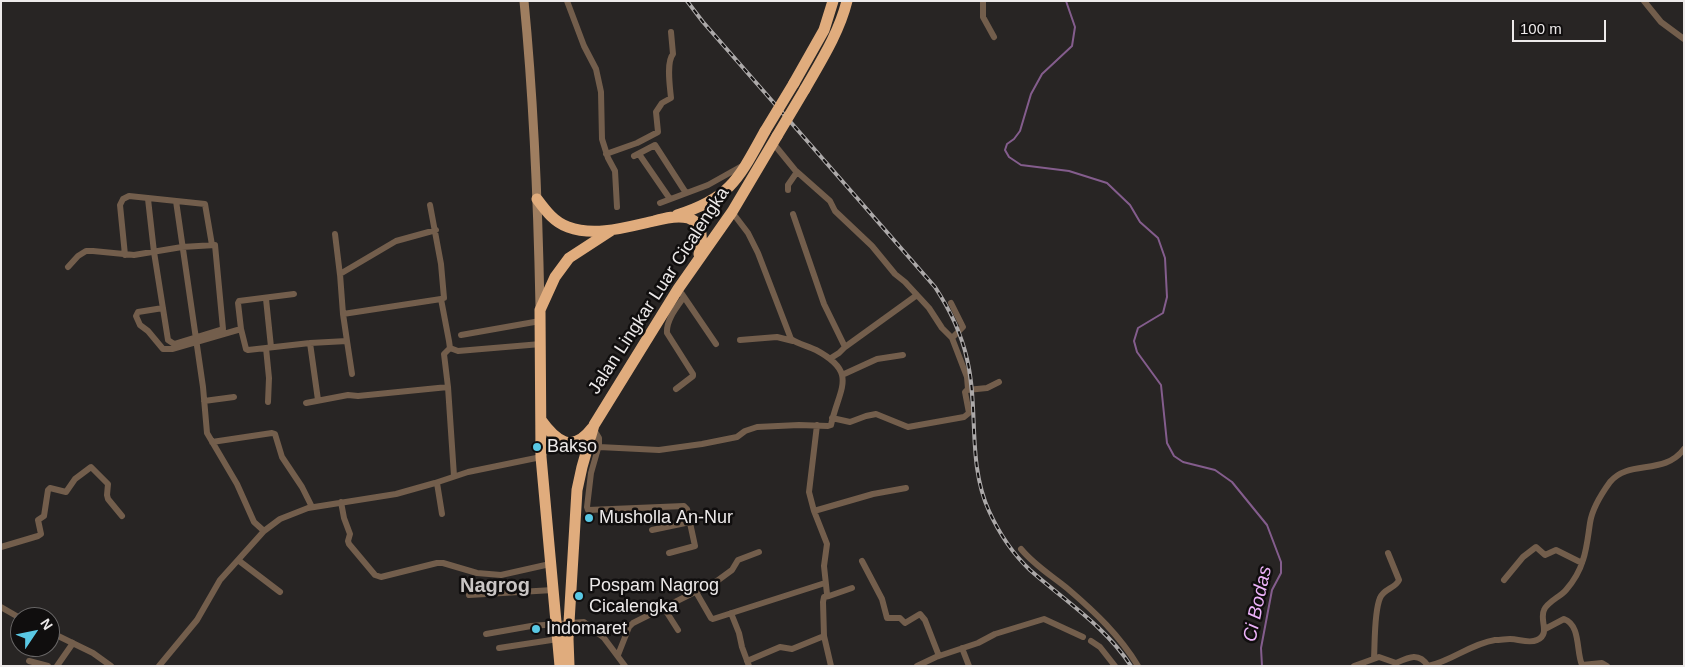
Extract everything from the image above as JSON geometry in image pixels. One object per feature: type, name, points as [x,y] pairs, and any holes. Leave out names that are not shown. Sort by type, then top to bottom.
[{"type":"highway","name":"Jalan Lingkar Luar Cicalengka","points":[[612,230],[696,209],[718,197],[732,185],[748,163],[824,30],[833,1]]},
{"type":"highway","name":"Jalan Lingkar Luar Cicalengka","points":[[569,666],[568,650],[577,490],[594,426],[681,293],[698,261],[732,212],[775,140],[826,53],[847,1]]},
{"type":"highway","points":[[537,199],[548,214],[566,227],[591,232],[612,230]]},
{"type":"highway","points":[[670,217],[689,218],[695,222],[701,232],[702,240],[698,261]]},
{"type":"highway","points":[[560,666],[541,457],[540,315],[555,277],[569,258],[612,230]]},
{"type":"highway","points":[[541,420],[550,433],[558,440],[567,442],[578,440],[594,426]]},
{"type":"main road","points":[[524,1],[532,100],[540,315]]},
{"type":"street","points":[[567,1],[584,46],[596,69],[601,92],[602,139],[606,154],[615,171],[617,207]]},
{"type":"street","points":[[983,1],[983,17],[994,37]]},
{"type":"street","points":[[1644,1],[1661,22],[1684,39]]},
{"type":"street","points":[[606,154],[637,143],[658,132],[656,112],[662,103],[672,98],[669,75],[670,58],[673,54],[671,32]]},
{"type":"street","points":[[775,140],[797,172],[830,201],[835,211],[872,246],[895,274],[905,282],[935,316],[942,328],[952,338],[967,377],[968,389],[965,392],[969,413],[964,417],[908,427],[876,414],[850,422],[832,418]]},
{"type":"street","points":[[670,199],[637,155],[655,145],[686,193]]},
{"type":"street","points":[[660,203],[708,184],[748,163]]},
{"type":"street","points":[[788,190],[788,185],[797,172]]},
{"type":"street","points":[[125,255],[120,205],[121,201],[129,196],[205,204],[212,244]]},
{"type":"street","points":[[148,199],[167,337],[171,343],[195,340],[240,329]]},
{"type":"street","points":[[176,201],[203,387],[205,426],[212,442],[234,477],[254,522],[264,531]]},
{"type":"street","points":[[430,205],[436,230],[444,298],[441,299],[450,348]]},
{"type":"street","points":[[732,212],[748,233],[758,253],[794,341]]},
{"type":"street","points":[[792,214],[824,304],[845,347]]},
{"type":"street","points":[[340,275],[396,241],[436,230]]},
{"type":"street","points":[[335,234],[343,314],[352,374]]},
{"type":"street","points":[[68,267],[78,256],[86,251],[93,250],[125,255],[182,247],[216,245],[224,327],[222,330],[172,349],[163,349],[150,332],[140,325],[136,316],[138,312],[163,308]]},
{"type":"street","points":[[681,293],[716,344]]},
{"type":"street","points":[[676,389],[694,374],[666,333],[668,322],[681,293]]},
{"type":"street","points":[[294,294],[238,301],[240,329],[246,349],[347,341]]},
{"type":"street","points":[[831,358],[917,295]]},
{"type":"street","points":[[266,299],[270,378],[268,402]]},
{"type":"street","points":[[343,314],[441,299]]},
{"type":"street","points":[[951,303],[963,327],[952,338]]},
{"type":"street","points":[[461,335],[540,315]]},
{"type":"street","points":[[598,446],[659,450],[737,437],[744,431],[757,427],[830,426],[843,385],[842,375],[831,358],[808,346],[777,337],[740,340]]},
{"type":"street","points":[[310,343],[318,400]]},
{"type":"street","points":[[450,348],[458,351],[541,344]]},
{"type":"street","points":[[450,348],[444,354],[454,476]]},
{"type":"street","points":[[842,375],[877,359],[903,354]]},
{"type":"street","points":[[968,389],[986,388],[999,382]]},
{"type":"street","points":[[306,403],[348,395],[358,396],[448,387]]},
{"type":"street","points":[[204,401],[234,397]]},
{"type":"street","points":[[817,425],[809,492],[826,544],[827,552],[824,566],[825,583],[829,596]]},
{"type":"street","points":[[594,426],[599,438],[592,473],[588,510],[682,506],[687,509],[696,546],[669,553]]},
{"type":"street","points":[[212,442],[272,432],[275,434],[282,457],[302,487],[312,507]]},
{"type":"street","points":[[1354,666],[1374,658],[1384,658],[1396,662],[1411,657],[1419,657],[1428,666],[1464,650],[1494,641],[1509,639],[1530,642],[1537,640],[1543,636],[1545,629],[1542,612],[1546,606],[1567,589],[1582,563],[1594,510],[1610,482],[1619,474],[1630,470],[1666,464],[1684,449]]},
{"type":"street","points":[[159,666],[197,620],[220,580],[264,531],[280,518],[312,507],[396,494],[468,472],[541,457]]},
{"type":"street","points":[[1,547],[38,536],[40,534],[38,520],[44,516],[48,490],[50,488],[66,492],[75,479],[91,468],[108,484],[108,500],[122,516]]},
{"type":"street","points":[[437,483],[442,514]]},
{"type":"street","points":[[814,511],[873,494],[906,488]]},
{"type":"street","points":[[341,502],[350,534],[348,542],[375,575],[380,577],[437,563],[501,575],[550,564]]},
{"type":"street","points":[[652,530],[690,522]]},
{"type":"street","points":[[1504,580],[1525,554],[1536,547],[1545,555],[1556,550],[1582,563]]},
{"type":"street","points":[[1021,549],[1035,564],[1090,608],[1119,637],[1138,666]]},
{"type":"street","points":[[618,655],[629,627],[633,623],[726,576],[734,568],[738,560],[759,552]]},
{"type":"street","points":[[1374,658],[1379,599],[1389,588],[1397,584],[1399,580],[1388,552]]},
{"type":"street","points":[[238,560],[280,592]]},
{"type":"street","points":[[862,561],[882,599],[887,618],[900,618],[905,623],[920,614],[925,620],[939,656]]},
{"type":"street","points":[[696,592],[711,618],[714,619],[825,583]]},
{"type":"street","points":[[831,666],[824,636],[823,600],[824,597],[852,588]]},
{"type":"street","points":[[469,595],[553,590]]},
{"type":"street","points":[[664,608],[678,630]]},
{"type":"street","points":[[731,613],[740,633],[742,647],[748,664],[780,647],[792,649],[824,636]]},
{"type":"street","points":[[917,666],[996,633],[1044,619],[1083,638]]},
{"type":"street","points":[[1545,629],[1564,619],[1569,621],[1574,628],[1582,665],[1602,663],[1607,666]]},
{"type":"street","points":[[486,634],[556,623],[584,622],[604,638],[626,666]]},
{"type":"street","points":[[60,637],[93,653],[112,666]]},
{"type":"street","points":[[499,648],[558,639]]},
{"type":"street","points":[[1091,641],[1100,647],[1115,666]]},
{"type":"street","points":[[57,666],[72,643]]},
{"type":"street","points":[[962,648],[969,666]]},
{"type":"street","points":[[29,661],[48,666]]},
{"type":"waterway","name":"Ci Bodas","points":[[1066,1],[1075,27],[1072,46],[1042,74],[1031,94],[1020,131],[1007,144],[1005,150],[1009,157],[1021,165],[1069,171],[1107,183],[1130,205],[1140,222],[1158,238],[1165,258],[1167,297],[1163,313],[1138,328],[1134,341],[1137,352],[1161,385],[1167,443],[1174,456],[1183,462],[1215,470],[1232,482],[1267,525],[1281,562],[1281,573],[1272,590],[1261,648],[1262,666]]},
{"type":"railway","points":[[687,1],[703,22],[935,287],[954,322],[962,340],[967,359],[978,474],[982,493],[993,519],[1007,543],[1024,564],[1097,626],[1131,666]]},
{"type":"place","name":"Bakso","points":[[537,447]]},
{"type":"place","name":"Musholla An-Nur","points":[[589,518]]},
{"type":"place","name":"Pospam Nagrog Cicalengka","points":[[579,596]]},
{"type":"place","name":"Indomaret","points":[[536,629]]},
{"type":"district","name":"Nagrog","points":[[495,586]]}]
